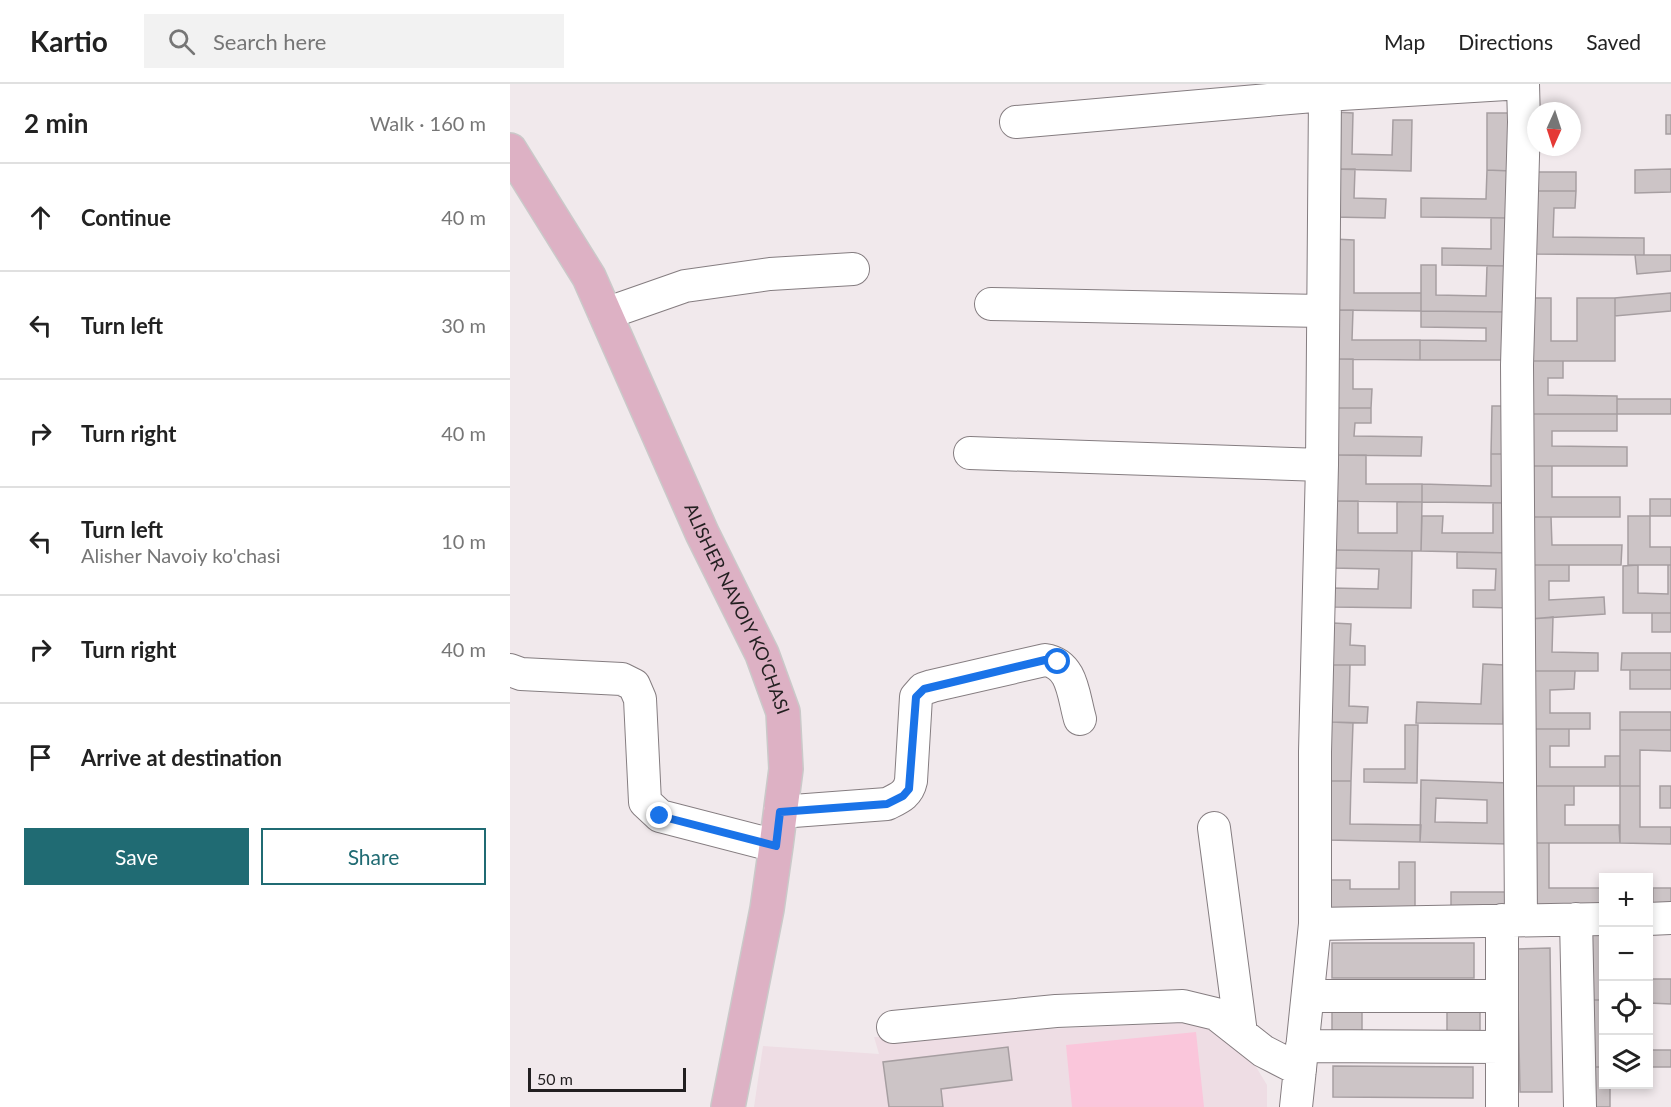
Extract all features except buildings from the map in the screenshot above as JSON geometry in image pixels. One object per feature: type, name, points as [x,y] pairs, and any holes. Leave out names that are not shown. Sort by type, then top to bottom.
[{"type":"main road","name":"ALISHER NAVOIY KO'CHASI","points":[[510,150],[589,277],[702,533],[762,654],[783,711],[786,769],[776,846],[767,909],[728,1107]]},
{"type":"street","points":[[1016,122],[1325,95],[1506,84]]},
{"type":"street","points":[[1502,1107],[1502,996],[1511,919],[1517,365],[1524,122],[1523,84]]},
{"type":"street","points":[[1296,1107],[1315,924],[1315,752],[1322,465],[1325,95]]},
{"type":"street","points":[[605,314],[685,286],[770,274],[853,269]]},
{"type":"street","points":[[991,304],[1322,311]]},
{"type":"street","points":[[970,453],[1322,465]]},
{"type":"street","points":[[780,812],[887,804],[903,796],[909,789],[911,781],[916,697],[924,689],[932,686],[1045,660],[1058,662],[1067,672],[1080,719]]},
{"type":"street","points":[[510,670],[521,674],[622,679],[634,685],[640,699],[645,802],[651,809],[660,816],[776,846]]},
{"type":"street","points":[[1214,828],[1241,1033]]},
{"type":"street","points":[[1653,919],[1671,918]]},
{"type":"street","points":[[1315,924],[1590,919],[1580,1107]]},
{"type":"street","points":[[1309,996],[1502,996]]},
{"type":"street","points":[[893,1027],[1056,1011],[1184,1006],[1216,1014],[1263,1051],[1301,1058],[1502,1047]]},
{"type":"shaded area","points":[[1201,1022],[1241,1042],[1267,1085],[1267,1107],[754,1107],[763,1046],[879,1054],[874,1037]]},
{"type":"shaded area","points":[[1196,1032],[1204,1107],[1072,1107],[1066,1045]]},
{"type":"route","points":[[660,816],[776,846],[780,812],[887,804],[903,796],[909,789],[916,697],[924,689],[1045,660],[1058,662]]}]
